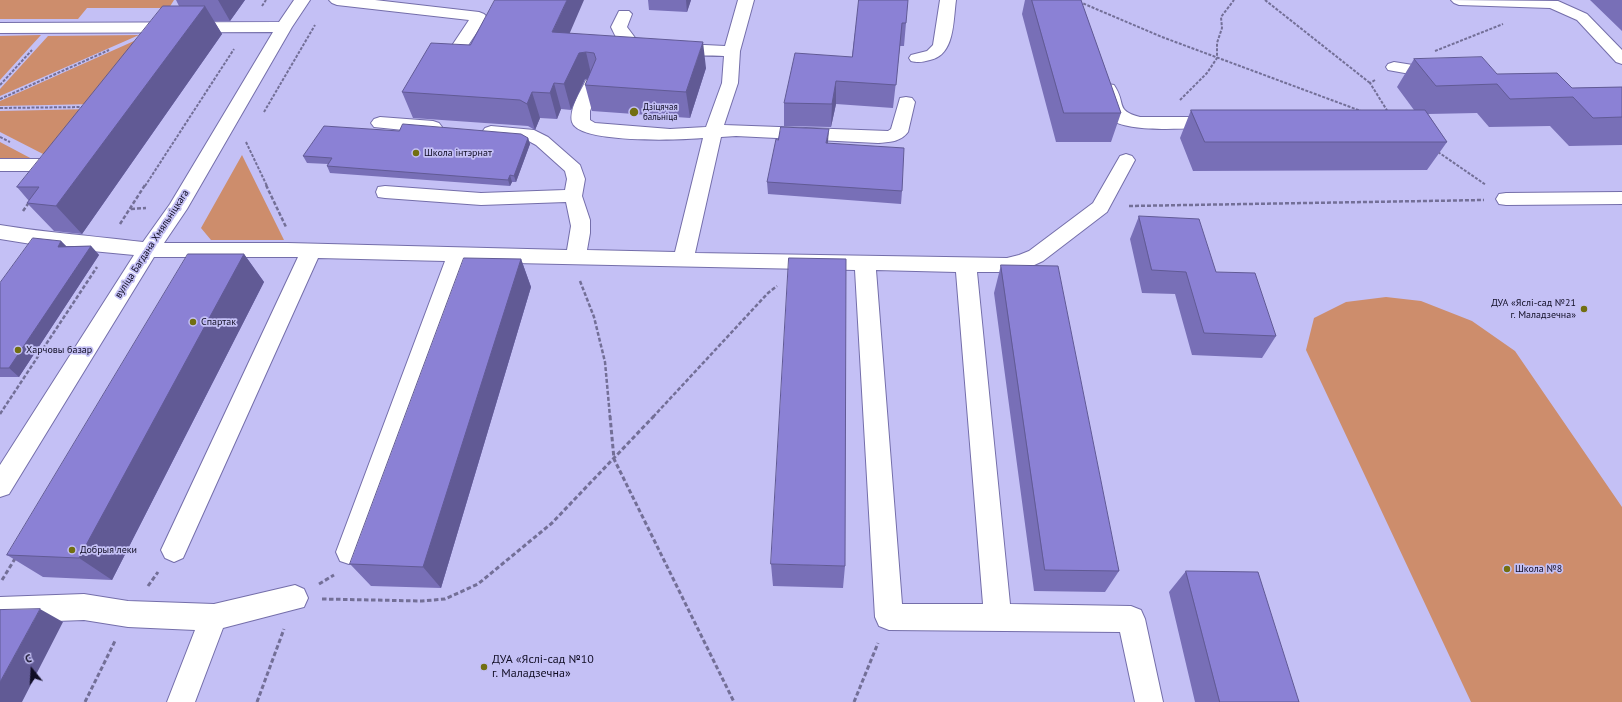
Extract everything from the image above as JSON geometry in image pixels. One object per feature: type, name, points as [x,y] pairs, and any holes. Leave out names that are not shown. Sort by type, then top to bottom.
[{"type":"street","name":"вуліца Багдана Хмяльніцкага","points":[[0,486],[147,250],[177,209],[284,27],[302,0]]},
{"type":"street","points":[[337,0],[479,17],[455,53]]},
{"type":"street","points":[[683,260],[714,130],[730,83],[732,51],[746,0]]},
{"type":"street","points":[[917,58],[932,55],[941,46],[948,0]]},
{"type":"street","points":[[1460,0],[1551,2],[1582,17],[1622,59]]},
{"type":"street","points":[[149,44],[174,11]]},
{"type":"street","points":[[624,14],[619,27],[623,36],[631,42],[646,46],[732,51]]},
{"type":"street","points":[[0,28],[284,27]]},
{"type":"street","points":[[1394,67],[1457,76]]},
{"type":"street","points":[[1101,72],[1117,114],[1122,118],[1140,123],[1233,122]]},
{"type":"street","points":[[592,84],[581,111],[581,122],[590,128],[670,135],[714,130],[736,130],[852,137],[892,136],[899,132],[906,102]]},
{"type":"street","points":[[380,123],[450,129]]},
{"type":"street","points":[[474,130],[528,134],[542,141],[573,169],[576,179],[573,196],[581,213],[582,231],[575,257]]},
{"type":"street","points":[[0,165],[56,165],[69,148]]},
{"type":"street","points":[[4,232],[50,240],[105,244],[147,250],[311,251],[683,260],[1007,265],[1023,262],[1036,256],[1100,207],[1126,160]]},
{"type":"street","points":[[385,192],[481,199],[534,196],[573,196]]},
{"type":"street","points":[[1506,200],[1622,198]]},
{"type":"street","points":[[174,550],[311,251]]},
{"type":"street","points":[[349,552],[458,254]]},
{"type":"street","points":[[865,263],[889,617],[1132,619],[1148,702]]},
{"type":"street","points":[[966,265],[998,617]]},
{"type":"street","points":[[0,610],[84,607],[128,614],[214,617],[295,598]]},
{"type":"street","points":[[181,702],[214,617]]},
{"type":"path","points":[[1075,0],[1162,37],[1366,112]]},
{"type":"path","points":[[1178,101],[1184,97],[1206,73],[1217,58],[1217,43],[1222,28],[1221,17],[1234,0]]},
{"type":"path","points":[[1265,0],[1370,83]]},
{"type":"path","points":[[151,208],[131,209],[248,27]]},
{"type":"path","points":[[0,85],[52,28]]},
{"type":"path","points":[[0,99],[109,50]]},
{"type":"path","points":[[0,108],[85,107]]},
{"type":"path","points":[[246,142],[287,228]]},
{"type":"path","points":[[4,232],[56,165]]},
{"type":"path","points":[[1100,207],[1506,200]]},
{"type":"path","points":[[575,257],[578,275],[594,317],[605,362],[614,459],[734,702]]},
{"type":"path","points":[[0,414],[99,264]]},
{"type":"path","points":[[295,598],[422,602],[445,599],[478,584],[510,559],[552,522],[614,459],[768,293],[779,284]]},
{"type":"path","points":[[85,702],[128,614],[174,550]]},
{"type":"path","points":[[257,702],[295,598],[340,570],[349,552]]},
{"type":"path","points":[[0,582],[17,555]]},
{"type":"path","points":[[854,702],[889,617]]},
{"type":"shaded area","points":[[0,0],[174,0],[169,8],[87,8],[78,19],[0,19]]},
{"type":"shaded area","points":[[41,35],[0,80],[0,36]]},
{"type":"shaded area","points":[[139,35],[0,96],[0,89],[48,36]]},
{"type":"shaded area","points":[[143,37],[96,104],[0,106],[0,101]]},
{"type":"shaded area","points":[[91,109],[45,155],[0,132],[0,111]]},
{"type":"shaded area","points":[[0,142],[34,160],[0,162]]},
{"type":"shaded area","points":[[242,155],[284,240],[211,240],[201,228]]},
{"type":"shaded area","name":"Школа №8","points":[[1386,297],[1421,301],[1472,321],[1515,351],[1622,507],[1622,702],[1471,702],[1306,350],[1314,318],[1346,302]]},
{"type":"building","points":[[495,0],[567,0],[552,32],[703,42],[686,92],[585,85],[596,59],[594,53],[586,52],[579,53],[564,84],[554,83],[550,93],[532,92],[527,104],[520,100],[402,92],[431,43],[470,45]]},
{"type":"building","points":[[859,0],[908,0],[906,23],[902,23],[896,85],[836,81],[832,104],[784,103],[795,53],[852,57]]},
{"type":"building","points":[[1032,0],[1081,0],[1121,113],[1064,113]]},
{"type":"building","points":[[163,6],[205,6],[56,206],[27,203],[39,187],[17,187]]},
{"type":"building","points":[[1482,57],[1497,74],[1557,73],[1572,88],[1622,87],[1622,117],[1593,118],[1573,97],[1510,99],[1497,84],[1436,86],[1414,59]]},
{"type":"building","points":[[1191,110],[1425,110],[1447,142],[1205,142]]},
{"type":"building","name":"Школа інтэрнат","points":[[403,124],[521,134],[528,138],[514,176],[510,175],[508,180],[327,166],[332,158],[303,156],[324,126],[399,131]]},
{"type":"building","points":[[781,127],[829,129],[826,143],[904,148],[902,191],[767,182],[776,139],[778,140]]},
{"type":"building","points":[[1139,216],[1199,219],[1216,272],[1255,273],[1276,336],[1204,333],[1186,272],[1152,270]]},
{"type":"building","name":"Харчовы базар","points":[[33,238],[61,241],[58,247],[91,246],[9,368],[0,368],[0,283]]},
{"type":"building","points":[[188,254],[244,254],[79,558],[7,555]]},
{"type":"building","points":[[464,258],[521,259],[423,567],[350,564]]},
{"type":"building","points":[[789,258],[846,259],[845,566],[771,564]]},
{"type":"building","points":[[1001,265],[1058,266],[1119,571],[1045,570]]},
{"type":"building","points":[[1186,571],[1258,572],[1299,702],[1220,702]]},
{"type":"building","points":[[40,609],[0,682],[0,610]]},
{"type":"place","name":"Дзіцячая бальніца","points":[[634,112]]},
{"type":"place","name":"Школа інтэрнат","points":[[416,153]]},
{"type":"place","name":"ДУА «Яслі-сад №21 г. Маладзечна»","points":[[1584,309]]},
{"type":"place","name":"Спартак","points":[[193,322]]},
{"type":"place","name":"Харчовы базар","points":[[18,350]]},
{"type":"place","name":"Добрыя леки","points":[[72,550]]},
{"type":"place","name":"Школа №8","points":[[1507,569]]},
{"type":"place","name":"ДУА «Яслі-сад №10 г. Маладзечна»","points":[[484,667]]}]
